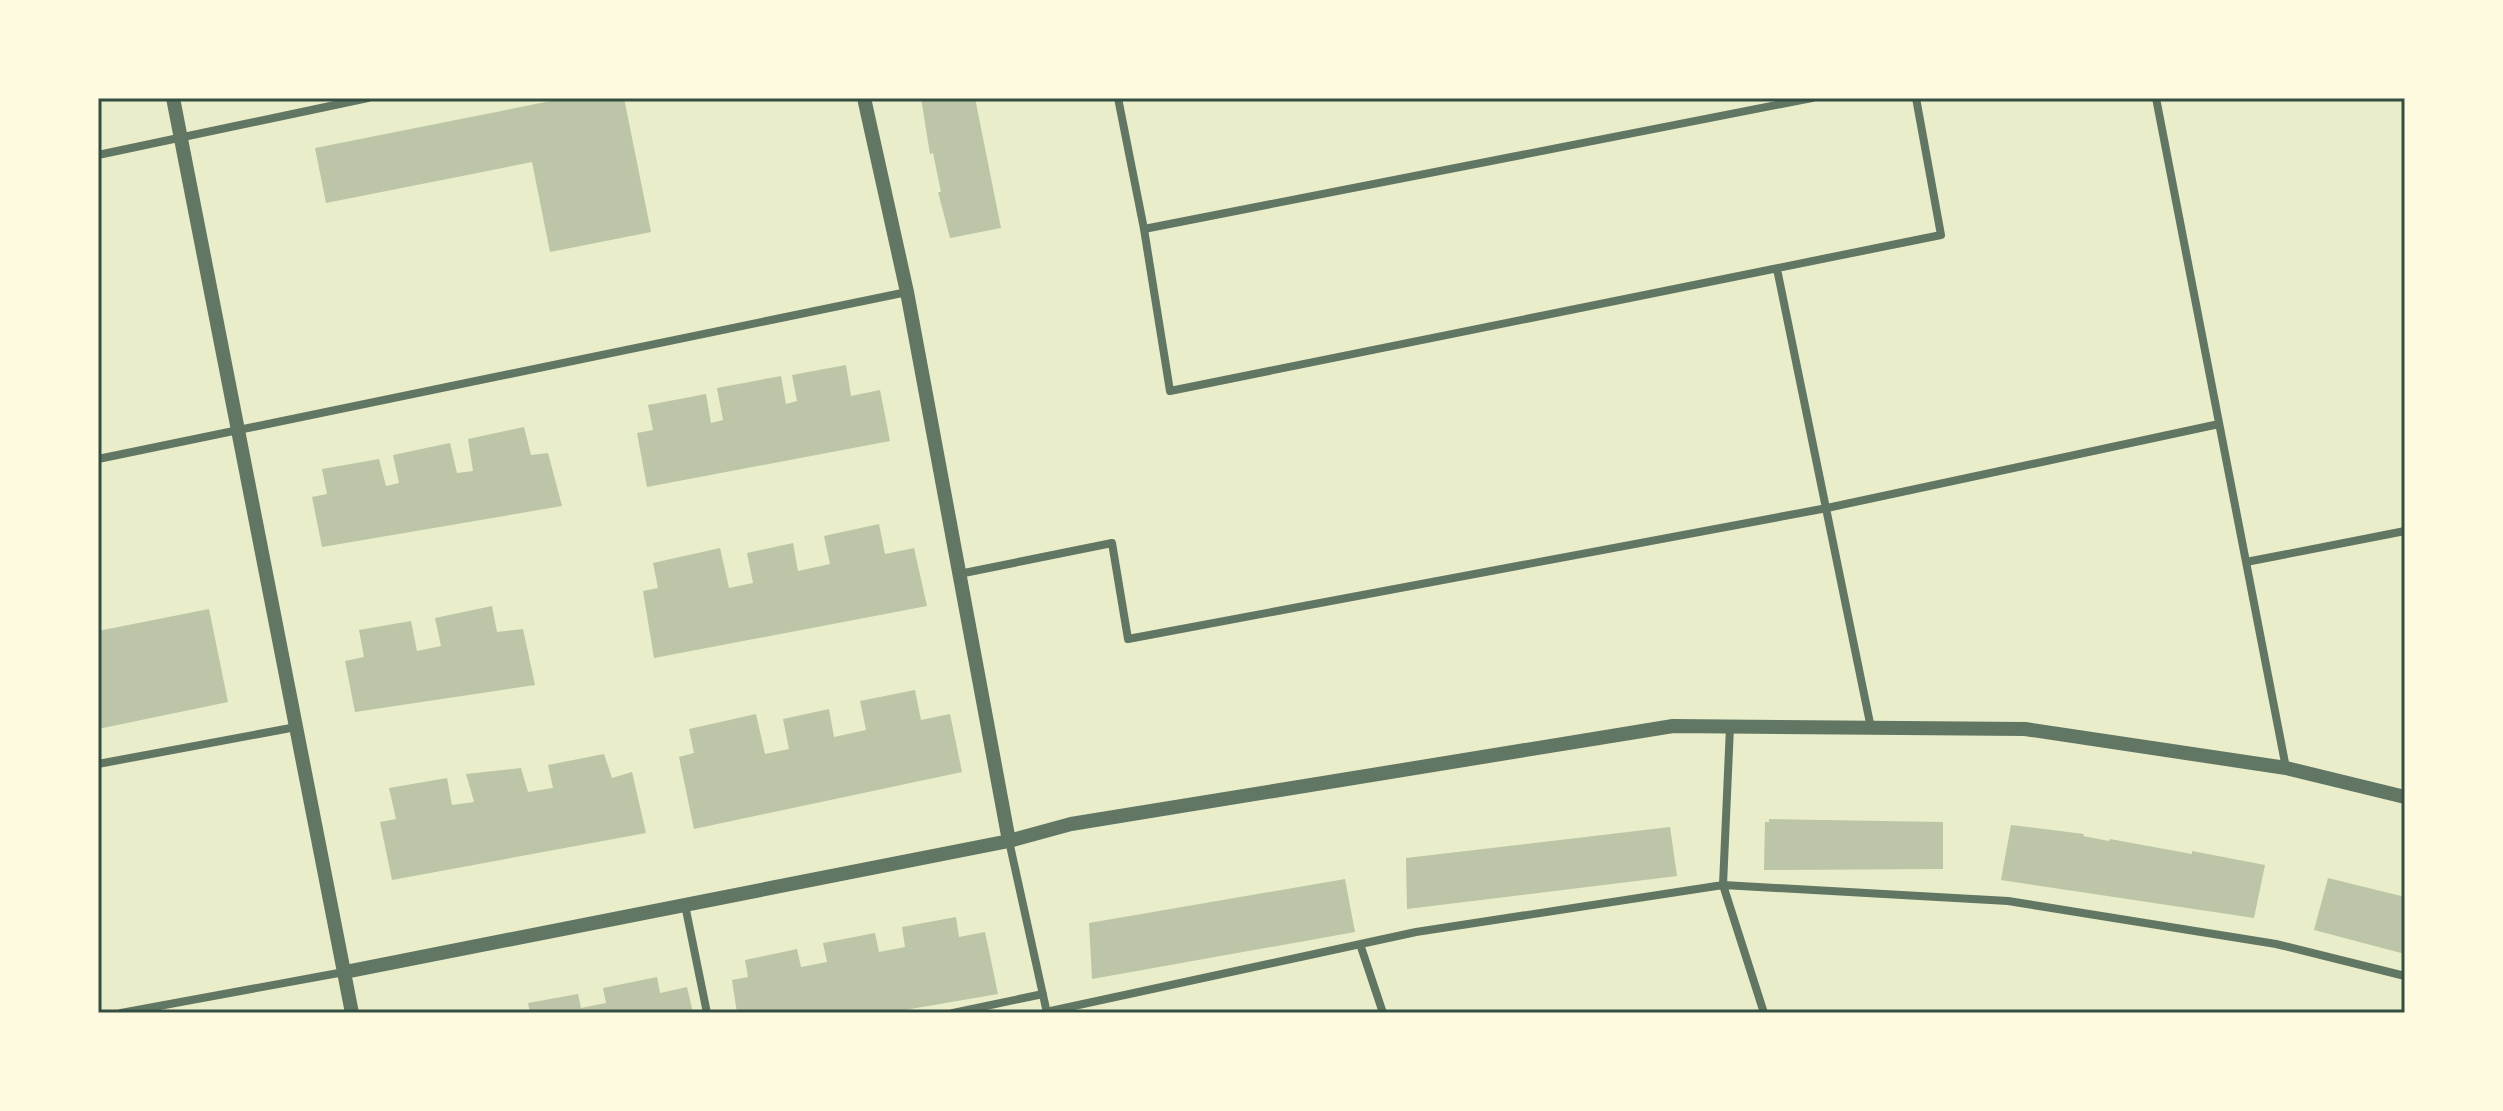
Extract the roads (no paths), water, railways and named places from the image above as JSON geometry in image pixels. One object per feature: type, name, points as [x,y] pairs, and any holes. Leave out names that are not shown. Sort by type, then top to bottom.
[{"type":"street","points":[[173,98],[352,1013]]},
{"type":"street","points":[[98,155],[368,98]]},
{"type":"street","points":[[864,98],[907,292],[1009,841],[1046,1012],[1416,932],[1723,885],[2008,901],[2276,944],[2405,976]]},
{"type":"street","points":[[1118,98],[1144,229],[1170,391],[1941,235],[1916,98]]},
{"type":"street","points":[[1144,229],[1812,98]]},
{"type":"street","points":[[2156,98],[2286,768]]},
{"type":"street","points":[[1777,269],[1871,728]]},
{"type":"street","points":[[98,459],[907,292]]},
{"type":"street","points":[[959,574],[1112,543],[1128,639],[1827,508],[2219,424]]},
{"type":"street","points":[[2246,562],[2405,531]]},
{"type":"street","points":[[98,764],[296,727]]},
{"type":"street","points":[[1730,727],[1723,885],[1764,1013]]},
{"type":"street","points":[[121,1013],[1009,841],[1071,824],[1658,729],[2025,729],[2286,768],[2405,797]]},
{"type":"street","points":[[685,905],[707,1013]]},
{"type":"street","points":[[1360,944],[1383,1013]]},
{"type":"street","points":[[953,1013],[1043,994]]}]
